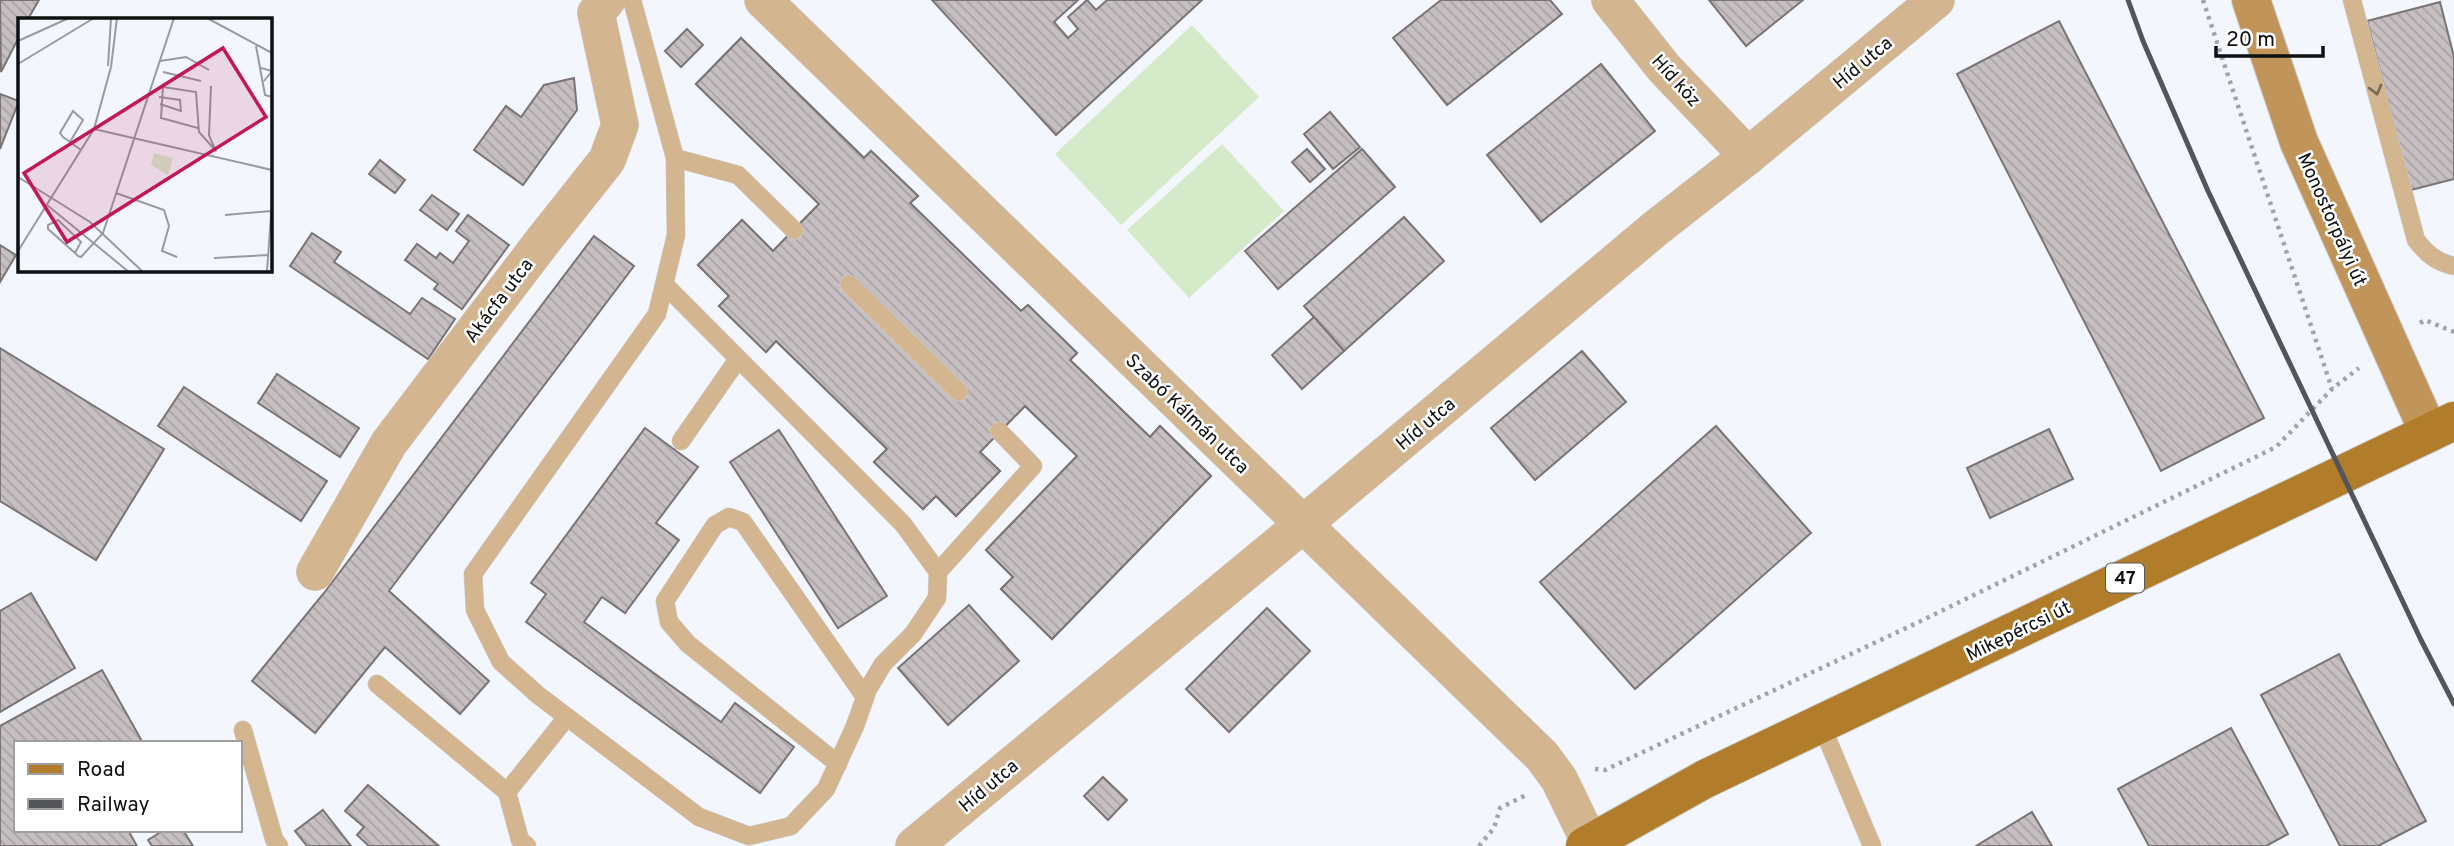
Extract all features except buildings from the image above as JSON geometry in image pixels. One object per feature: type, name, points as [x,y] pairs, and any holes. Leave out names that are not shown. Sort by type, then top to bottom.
[{"type":"main road","name":"Mikepércsi út","points":[[1587,844],[1705,779],[2441,427]]},
{"type":"street","name":"Szabó Kálmán utca","points":[[763,0],[1542,756],[1559,779],[1587,844]]},
{"type":"street","name":"Híd köz","points":[[1610,0],[1664,68],[1748,156]]},
{"type":"street","name":"Híd utca","points":[[914,846],[1303,526],[1656,228],[1748,156],[1936,0]]},
{"type":"street","name":"Monostorpályi út","points":[[2251,0],[2299,142],[2441,427]]},
{"type":"street","name":"Akácfa utca","points":[[315,572],[389,443],[607,160],[620,125],[598,4]]},
{"type":"lane","points":[[632,0],[675,158],[676,235],[664,284],[657,314],[473,574],[475,610],[501,662],[567,717],[699,817],[749,836],[791,826],[826,789],[855,726],[865,697],[884,664],[913,634],[937,598],[938,572],[903,524],[664,284]]},
{"type":"lane","points":[[2363,0],[2354,9],[2416,240],[2425,253],[2440,263],[2454,266]]},
{"type":"lane","points":[[675,158],[737,175],[794,230]]},
{"type":"lane","points":[[849,284],[959,392]]},
{"type":"lane","points":[[681,440],[738,359]]},
{"type":"lane","points":[[938,572],[1033,466],[999,431]]},
{"type":"lane","points":[[838,764],[688,644],[669,622],[665,601],[715,525],[729,517],[743,522],[865,697]]},
{"type":"lane","points":[[377,684],[507,792],[520,840],[527,846]]},
{"type":"lane","points":[[507,792],[567,717]]},
{"type":"lane","points":[[1821,724],[1872,846]]},
{"type":"lane","points":[[243,730],[274,839],[279,846]]},
{"type":"path","points":[[1479,846],[1494,828],[1500,808],[1586,768],[1605,770],[1923,620],[2276,447],[2332,389],[2203,0]]},
{"type":"green space","points":[[1192,25],[1259,97],[1121,225],[1055,154]]},
{"type":"green space","points":[[1222,144],[1284,211],[1189,298],[1127,230]]},
{"type":"railway","points":[[2128,0],[2208,191],[2454,704]]}]
